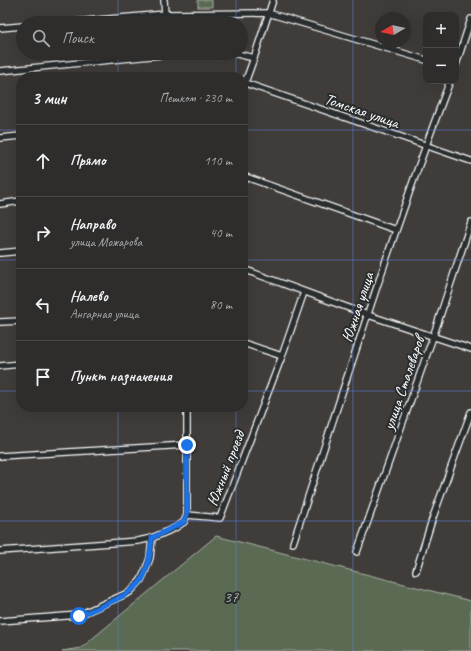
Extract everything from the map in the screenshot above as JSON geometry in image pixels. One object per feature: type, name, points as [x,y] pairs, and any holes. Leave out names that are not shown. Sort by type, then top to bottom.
[{"type":"street","points":[[164,0],[165,14]]},
{"type":"street","points":[[248,74],[273,0]]},
{"type":"street","points":[[142,16],[165,14],[268,13],[423,59]]},
{"type":"street","points":[[459,56],[471,19]]},
{"type":"street","points":[[0,28],[16,27]]},
{"type":"street","points":[[248,57],[254,58]]},
{"type":"street","points":[[0,72],[114,60]]},
{"type":"street","name":"Южная улица","points":[[293,542],[396,230],[425,146],[449,84]]},
{"type":"street","name":"Томская улица","points":[[248,86],[471,161]]},
{"type":"street","points":[[0,138],[16,136]]},
{"type":"street","points":[[248,178],[396,230]]},
{"type":"street","points":[[0,204],[16,202]]},
{"type":"street","name":"улица Сталеваров","points":[[357,552],[433,337],[471,222]]},
{"type":"street","points":[[0,253],[16,251]]},
{"type":"street","points":[[248,271],[368,315],[471,349]]},
{"type":"street","name":"Южный проезд","points":[[187,515],[220,518],[282,356],[304,292]]},
{"type":"street","points":[[0,322],[16,321]]},
{"type":"street","points":[[248,345],[282,356]]},
{"type":"street","points":[[0,366],[16,364]]},
{"type":"street","points":[[0,551],[138,541],[152,538],[184,522],[187,515],[187,412]]},
{"type":"street","points":[[416,571],[471,412]]},
{"type":"street","points":[[0,456],[187,445]]},
{"type":"street","points":[[0,621],[79,616],[130,592],[141,580],[146,569],[150,558],[152,538]]},
{"type":"green space","points":[[198,0],[212,0],[212,7],[198,7]]},
{"type":"green space","name":"37","points":[[216,536],[471,601],[471,651],[62,651],[81,648]]},
{"type":"route","points":[[79,616],[130,592],[141,580],[146,569],[150,558],[152,538],[175,528],[184,522],[187,515],[187,445]]}]
